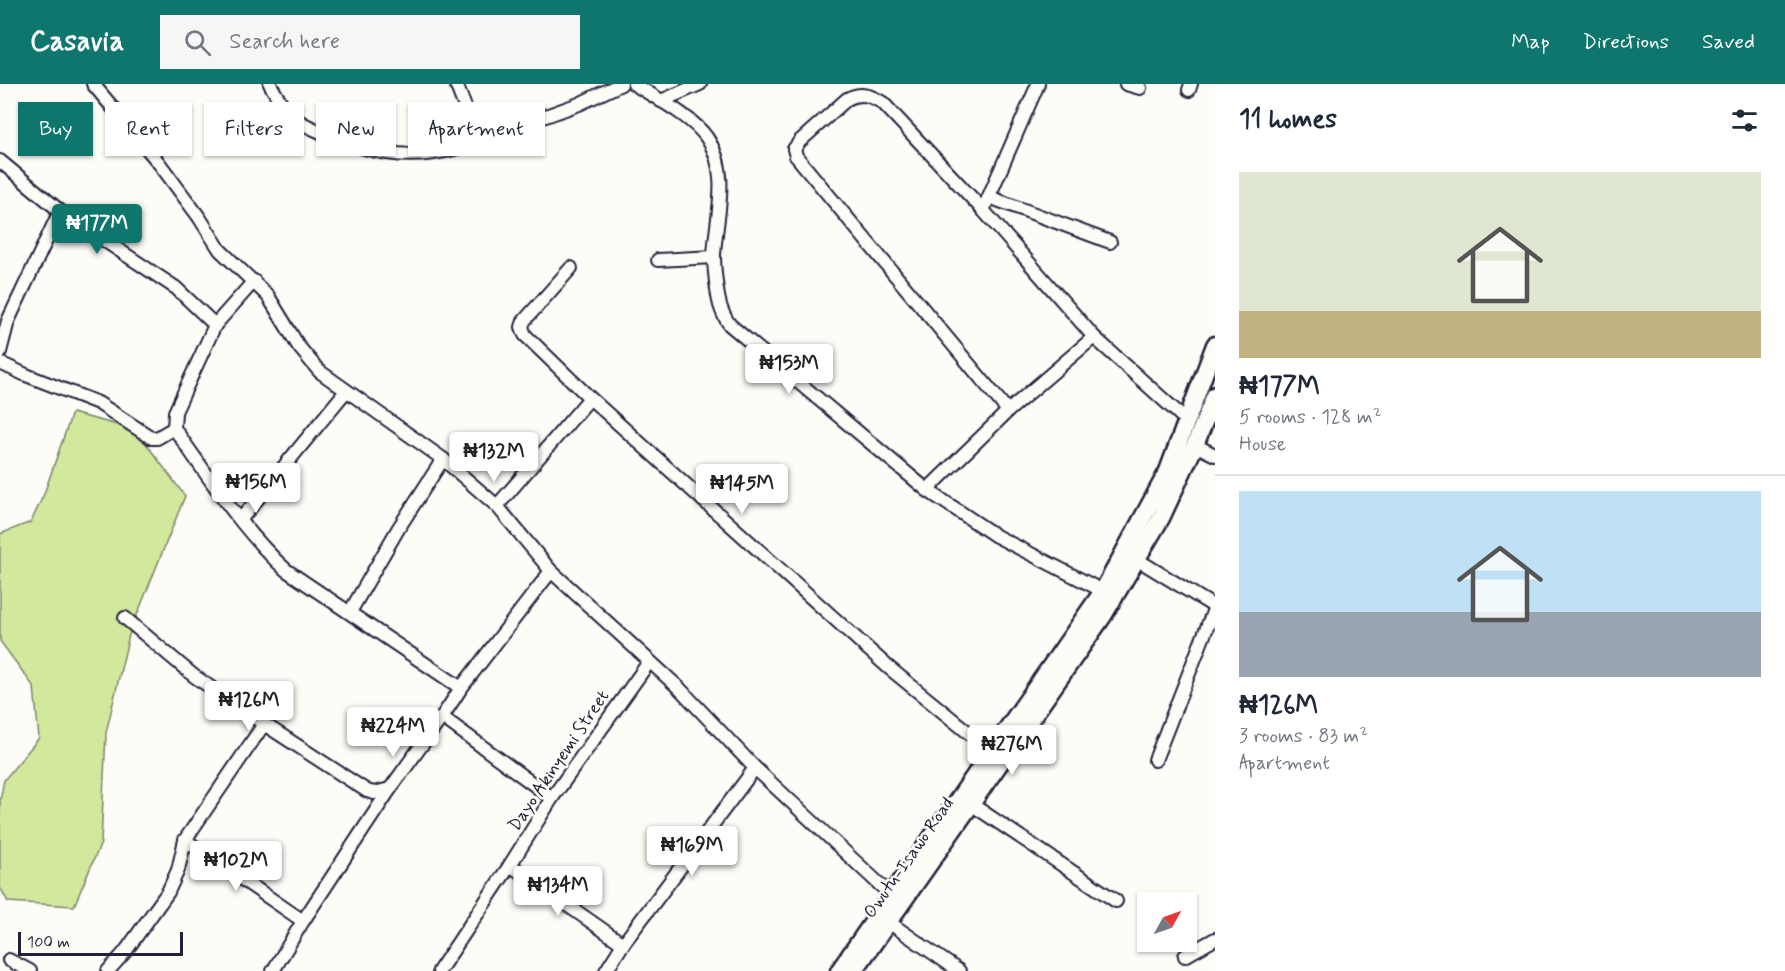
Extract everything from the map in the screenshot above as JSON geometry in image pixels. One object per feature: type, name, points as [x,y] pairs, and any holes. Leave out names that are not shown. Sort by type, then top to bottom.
[{"type":"street","points":[[93,84],[172,179],[220,250],[255,281],[277,308],[307,359],[346,391],[443,459],[497,506],[551,572],[695,703],[755,768],[891,895]]},
{"type":"street","points":[[270,84],[282,105],[301,123],[378,153],[408,154]]},
{"type":"street","points":[[456,84],[463,102]]},
{"type":"street","points":[[545,116],[579,104],[621,84]]},
{"type":"street","points":[[634,84],[697,126],[711,145],[720,169],[721,189],[714,257],[718,303],[722,315],[730,325],[927,490],[996,536],[1102,591]]},
{"type":"street","points":[[661,101],[700,84]]},
{"type":"street","points":[[983,210],[1038,84]]},
{"type":"street","points":[[1126,84],[1140,88]]},
{"type":"street","points":[[1008,411],[796,156],[795,149],[800,141],[856,94],[874,97],[883,103],[983,210],[1094,337],[1187,421]]},
{"type":"street","points":[[0,161],[60,211],[176,288],[215,325]]},
{"type":"street","points":[[989,198],[1110,242]]},
{"type":"street","points":[[0,352],[4,320],[60,211]]},
{"type":"street","points":[[658,260],[714,257]]},
{"type":"street","points":[[571,268],[524,321],[522,327],[525,334],[590,398],[888,667],[991,751]]},
{"type":"street","points":[[255,281],[215,325],[175,412],[174,428],[241,519],[268,553],[286,570],[461,688]]},
{"type":"street","points":[[927,490],[1008,411],[1094,337]]},
{"type":"street","name":"Owutu-Isawo Road","points":[[839,971],[1102,591],[1168,471],[1215,345]]},
{"type":"street","points":[[0,363],[98,403],[152,438],[157,438],[174,428]]},
{"type":"street","points":[[241,519],[346,391]]},
{"type":"street","name":"Owutu-Isawo Road","points":[[854,971],[1103,616],[1161,518],[1215,395]]},
{"type":"street","points":[[497,506],[590,398]]},
{"type":"street","points":[[1195,445],[1215,454]]},
{"type":"street","points":[[350,612],[398,529],[443,459]]},
{"type":"street","points":[[1138,560],[1215,607],[1155,760]]},
{"type":"street","points":[[273,971],[303,921],[390,789],[461,688],[551,572]]},
{"type":"street","points":[[126,618],[194,675],[367,791],[374,793],[390,789]]},
{"type":"street","name":"Dayo Akinyemi Street","points":[[439,971],[552,798],[650,662]]},
{"type":"street","points":[[442,717],[552,798]]},
{"type":"street","points":[[108,971],[125,952],[168,892],[178,870],[185,840],[264,724]]},
{"type":"street","points":[[606,971],[755,768]]},
{"type":"street","points":[[971,804],[1116,901]]},
{"type":"street","points":[[185,840],[303,921]]},
{"type":"street","points":[[510,865],[624,944]]},
{"type":"street","points":[[888,921],[959,971]]},
{"type":"street","points":[[1185,956],[1215,939]]},
{"type":"street","points":[[9,960],[30,971]]},
{"type":"green space","points":[[72,413],[136,430],[185,496],[129,635],[106,733],[101,843],[74,906],[8,902],[0,887],[0,800],[4,780],[39,738],[34,687],[0,641],[0,534],[31,522],[44,494]]}]
